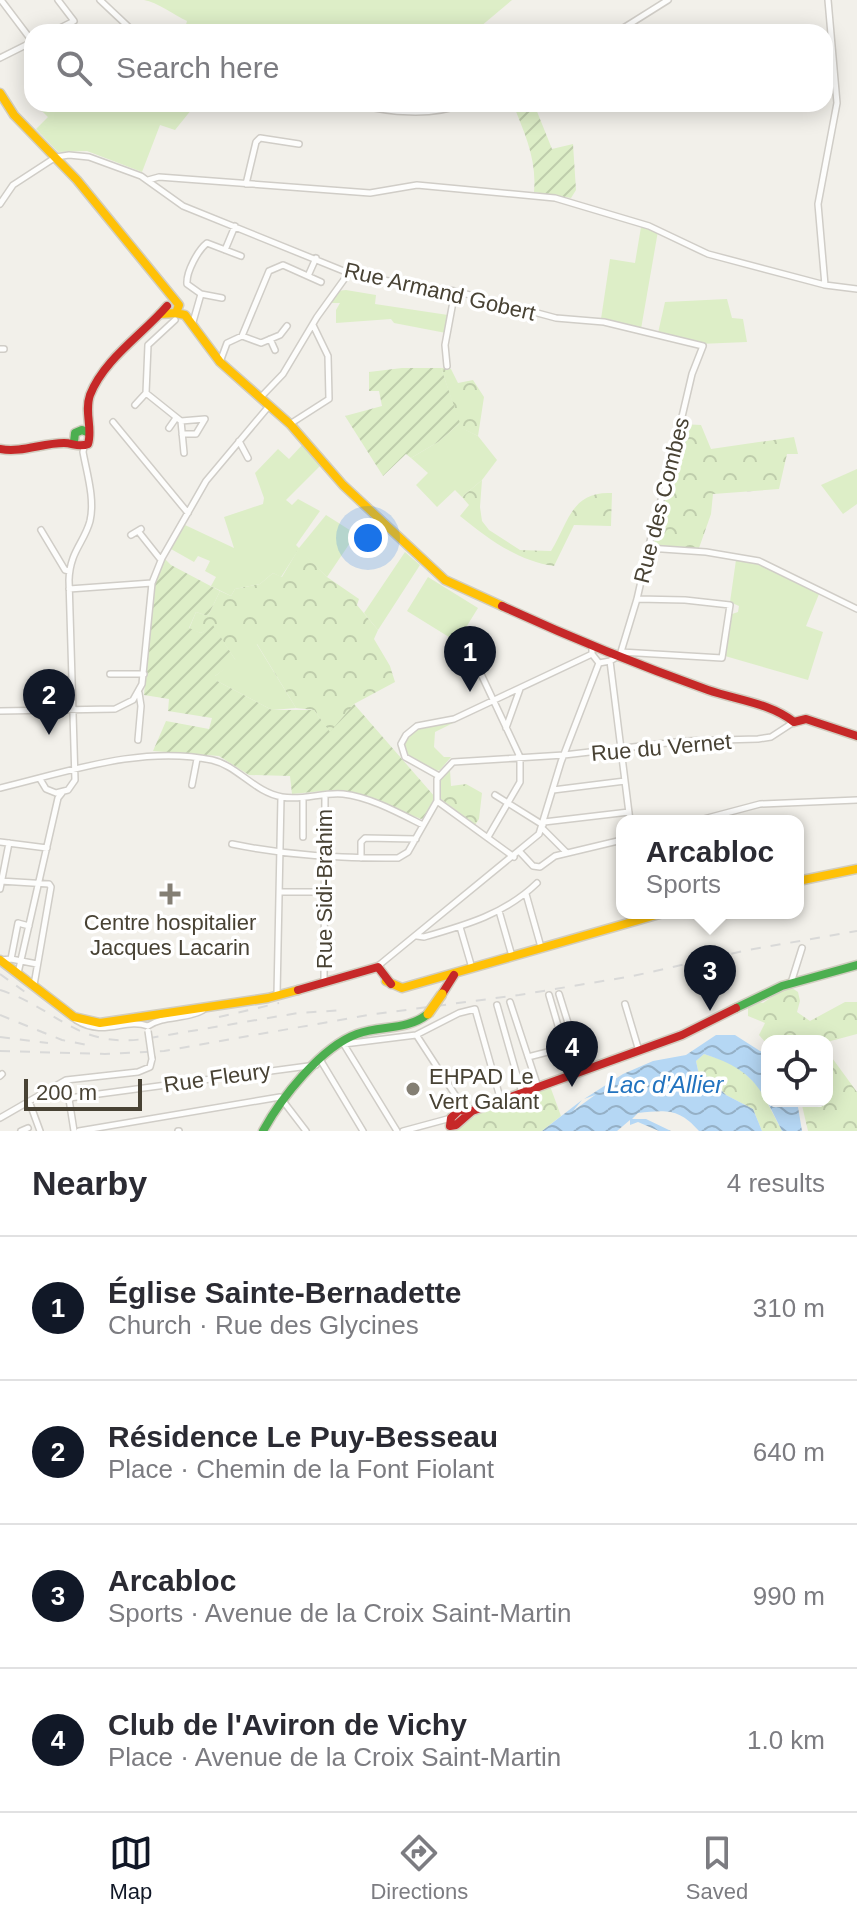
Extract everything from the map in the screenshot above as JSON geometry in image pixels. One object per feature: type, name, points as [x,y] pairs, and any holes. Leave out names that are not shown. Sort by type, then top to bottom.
[{"type":"main road","points":[[0,93],[14,115],[56,157],[172,311],[193,320],[220,362],[290,424],[343,485],[445,580],[614,656],[781,712],[794,722],[806,719],[857,736]]},
{"type":"main road","points":[[84,447],[77,446],[79,433],[98,376],[139,335],[172,311]]},
{"type":"main road","points":[[0,448],[19,452],[79,433]]},
{"type":"main road","points":[[560,633],[592,652],[614,656]]},
{"type":"main road","points":[[804,880],[857,869]]},
{"type":"main road","points":[[4,960],[69,1014],[84,1021],[118,1024],[277,996],[362,970],[379,968],[391,984],[399,988],[641,919]]},
{"type":"main road","points":[[449,1124],[467,1112],[704,1025],[790,984],[857,965]]},
{"type":"main road","points":[[263,1131],[282,1099],[343,1042],[359,1033],[410,1025],[428,1014],[442,994],[450,974]]},
{"type":"main road","points":[[56,1003],[81,1016],[104,1022]]},
{"type":"street","points":[[1,0],[24,30]]},
{"type":"street","points":[[58,0],[74,21],[68,24]]},
{"type":"street","points":[[100,0],[126,24]]},
{"type":"street","points":[[630,24],[668,0]]},
{"type":"street","points":[[828,0],[830,24]]},
{"type":"street","points":[[0,58],[24,45]]},
{"type":"street","points":[[825,285],[818,204],[837,103],[833,57]]},
{"type":"street","points":[[246,184],[256,142],[260,138],[299,144]]},
{"type":"street","points":[[0,204],[13,185],[56,157]]},
{"type":"street","name":"Rue Armand Gobert","points":[[56,157],[89,157],[148,180],[183,206],[316,258],[348,274],[455,291],[556,318],[604,322],[703,346]]},
{"type":"street","points":[[148,180],[159,177],[382,193],[417,185],[555,198],[649,226],[708,254],[825,285],[857,289]]},
{"type":"street","points":[[225,250],[235,226]]},
{"type":"street","points":[[222,298],[201,294],[187,284],[186,276],[207,243],[241,256]]},
{"type":"street","points":[[308,276],[316,258]]},
{"type":"street","points":[[220,362],[227,343],[242,336],[269,271],[283,265],[321,282]]},
{"type":"street","points":[[260,398],[283,374],[348,274]]},
{"type":"street","points":[[447,366],[445,345],[455,291]]},
{"type":"street","points":[[193,320],[201,294]]},
{"type":"street","points":[[135,405],[146,393],[148,345],[172,311]]},
{"type":"street","points":[[290,424],[329,399],[328,356],[313,325]]},
{"type":"street","points":[[242,336],[261,343],[280,335],[287,326]]},
{"type":"street","points":[[139,335],[148,345]]},
{"type":"street","points":[[270,339],[275,350]]},
{"type":"street","name":"Rue des Combes","points":[[614,656],[637,599],[692,374],[703,346]]},
{"type":"street","points":[[146,393],[179,420],[184,453]]},
{"type":"street","points":[[138,740],[139,692],[144,674],[152,583],[161,560],[206,481],[269,406]]},
{"type":"street","points":[[169,428],[179,420],[205,419],[196,434],[182,434]]},
{"type":"street","points":[[113,422],[188,513]]},
{"type":"street","points":[[239,441],[248,458]]},
{"type":"street","points":[[18,974],[59,795],[73,784],[69,571],[90,519],[91,500],[84,447]]},
{"type":"street","points":[[41,530],[65,570],[69,571]]},
{"type":"street","points":[[131,535],[139,530],[161,560]]},
{"type":"street","points":[[648,548],[706,552],[759,561],[857,609]]},
{"type":"street","points":[[69,589],[152,583]]},
{"type":"street","points":[[232,844],[324,858],[401,857],[408,852],[437,801],[439,776],[453,762],[564,755],[599,663],[614,656],[722,658],[733,606],[685,600],[637,599]]},
{"type":"street","points":[[439,776],[408,760],[401,748],[403,738],[417,726],[454,719],[592,652],[599,663]]},
{"type":"street","points":[[614,656],[629,815]]},
{"type":"street","points":[[110,674],[144,674]]},
{"type":"street","points":[[481,674],[520,757],[520,782],[488,837]]},
{"type":"street","points":[[506,728],[521,688]]},
{"type":"street","points":[[0,711],[123,707],[139,692]]},
{"type":"street","name":"Rue du Vernet","points":[[379,968],[536,839],[564,755],[684,741],[765,738],[794,722]]},
{"type":"street","points":[[192,785],[204,748]]},
{"type":"street","points":[[0,788],[138,758],[200,759],[221,763],[260,789],[281,797],[340,794],[356,797],[423,825]]},
{"type":"street","points":[[40,778],[46,789],[59,795]]},
{"type":"street","points":[[553,790],[625,781]]},
{"type":"street","name":"Rue Sidi-Brahim","points":[[324,982],[325,795]]},
{"type":"street","points":[[495,795],[543,825],[566,853]]},
{"type":"street","points":[[277,996],[281,797]]},
{"type":"street","points":[[303,798],[303,837]]},
{"type":"street","points":[[719,815],[760,804],[857,800]]},
{"type":"street","points":[[437,801],[514,857]]},
{"type":"street","points":[[543,825],[629,812]]},
{"type":"street","points":[[361,858],[361,842],[365,838],[416,839]]},
{"type":"street","points":[[520,852],[537,868],[555,856],[616,841]]},
{"type":"street","points":[[0,842],[47,848]]},
{"type":"street","points":[[0,889],[9,843]]},
{"type":"street","points":[[1,881],[49,884],[51,887],[34,986]]},
{"type":"street","points":[[416,935],[424,937],[481,921],[526,894],[537,883]]},
{"type":"street","points":[[280,892],[324,892]]},
{"type":"street","points":[[526,894],[541,947]]},
{"type":"street","points":[[499,910],[512,956]]},
{"type":"street","points":[[37,964],[4,960],[18,923],[45,925]]},
{"type":"street","points":[[460,927],[472,968]]},
{"type":"street","points":[[790,984],[802,948]]},
{"type":"street","points":[[559,994],[583,1071]]},
{"type":"street","points":[[549,995],[564,1046]]},
{"type":"street","points":[[510,1002],[538,1087]]},
{"type":"street","points":[[625,1004],[639,1051]]},
{"type":"street","points":[[497,1005],[522,1093]]},
{"type":"street","points":[[148,1028],[154,1022],[194,1015],[204,1009]]},
{"type":"street","points":[[449,1124],[400,1131],[343,1042],[416,1035],[459,1013],[475,1009],[501,1101]]},
{"type":"street","points":[[0,1118],[66,1080],[138,1072],[150,1067],[152,1059],[148,1028],[141,1023],[93,1028],[76,1021],[69,1014]]},
{"type":"street","points":[[416,1035],[467,1112]]},
{"type":"street","points":[[528,1057],[575,1045]]},
{"type":"street","points":[[319,1063],[363,1131]]},
{"type":"street","name":"Rue Fleury","points":[[69,1098],[319,1063]]},
{"type":"street","points":[[66,1080],[75,1130]]},
{"type":"street","points":[[64,1131],[280,1097],[306,1131]]},
{"type":"street","points":[[29,1101],[40,1131]]},
{"type":"street","points":[[21,1131],[28,1128]]},
{"type":"green space","points":[[144,0],[512,0],[484,24],[186,24],[187,21]]},
{"type":"green space","points":[[43,112],[190,112],[175,130],[160,125],[142,172],[87,151],[58,152],[36,129],[48,117]]},
{"type":"green space","points":[[516,112],[537,112],[552,149],[573,144],[576,190],[571,198],[534,192],[532,158]]},
{"type":"green space","points":[[641,227],[658,231],[641,329],[601,319],[610,259],[635,263]]},
{"type":"green space","points":[[337,291],[376,295],[375,304],[448,315],[446,333],[394,323],[391,319],[336,323],[336,310],[340,303],[328,303]]},
{"type":"green space","points":[[727,299],[732,318],[743,319],[747,342],[699,344],[658,333],[665,302]]},
{"type":"green space","points":[[441,368],[451,369],[458,383],[473,380],[484,397],[478,436],[461,428]]},
{"type":"green space","points":[[441,368],[460,423],[438,442],[411,458],[406,454],[383,476],[345,416],[382,406],[379,391],[369,391],[369,372]]},
{"type":"green space","points":[[460,423],[462,428],[478,436],[497,460],[482,480],[462,497],[455,490],[437,507],[416,485],[428,473],[411,458],[438,442]]},
{"type":"green space","points":[[681,424],[701,425],[711,449],[794,437],[798,454],[787,454],[779,489],[713,494],[711,514],[699,548],[651,545]]},
{"type":"green space","points":[[304,443],[322,464],[286,500],[292,505],[298,499],[320,511],[296,545],[299,548],[326,515],[356,534],[327,577],[299,549],[281,577],[273,573],[260,584],[235,589],[231,596],[211,586],[216,577],[205,571],[210,561],[198,556],[194,562],[171,549],[185,525],[234,548],[224,517],[263,504],[264,498],[255,473],[278,449],[289,459]]},
{"type":"green space","points":[[857,469],[857,504],[843,514],[821,485]]},
{"type":"green space","points":[[482,480],[482,521],[489,530],[520,550],[551,551],[573,510],[588,497],[598,494],[612,493],[611,526],[574,525],[554,566],[528,559],[493,541],[460,516],[469,505],[462,497]]},
{"type":"green space","points":[[299,548],[327,577],[359,599],[357,605],[378,630],[374,639],[390,666],[395,682],[354,704],[330,733],[314,710],[296,708],[257,644],[236,661],[213,626],[201,633],[189,629],[196,612],[208,616],[220,591],[231,596],[235,589],[260,584],[273,573],[282,577]]},
{"type":"green space","points":[[405,552],[420,565],[378,630],[364,613]]},
{"type":"green space","points":[[165,559],[220,591],[208,616],[196,612],[189,628],[201,633],[213,625],[236,661],[215,676],[217,681],[272,710],[314,710],[330,732],[354,704],[435,797],[424,818],[353,792],[333,790],[292,794],[290,776],[249,775],[219,756],[153,751],[166,721],[209,729],[212,718],[168,711],[169,699],[144,695],[154,584]]},
{"type":"green space","points":[[736,560],[758,563],[819,594],[806,626],[823,632],[808,680],[725,656],[732,614],[738,612],[739,606],[730,602]]},
{"type":"green space","points":[[428,577],[478,608],[457,642],[407,611]]},
{"type":"green space","points":[[256,643],[296,708],[272,710],[214,677]]},
{"type":"green space","points":[[455,722],[435,732],[434,747],[444,757],[451,757],[440,770],[435,771],[407,756],[404,743],[414,732],[426,726]]},
{"type":"green space","points":[[450,770],[451,786],[466,784],[482,793],[479,819],[475,825],[441,799],[440,781]]},
{"type":"green space","points":[[792,988],[798,992],[800,1001],[797,1012],[810,1021],[845,1002],[857,1002],[857,1034],[833,1040],[833,1035],[761,1037],[759,1035],[765,1023],[748,1016],[748,1007],[763,1003],[783,989]]},
{"type":"green space","points":[[704,1054],[735,1064],[759,1087],[761,1107],[769,1107],[782,1131],[762,1131],[753,1109],[726,1095],[708,1077],[699,1075],[696,1061]]},
{"type":"green space","points":[[833,1059],[857,1092],[857,1131],[808,1131],[802,1107],[833,1107]]},
{"type":"green space","points":[[550,1086],[561,1116],[542,1131],[455,1131],[478,1114]]},
{"type":"water","name":"Lac d'Allier","points":[[716,1035],[735,1035],[761,1051],[761,1092],[748,1076],[733,1066],[704,1054],[696,1061],[699,1075],[708,1077],[726,1095],[753,1109],[762,1131],[699,1131],[678,1114],[657,1111],[638,1113],[632,1119],[646,1119],[671,1131],[659,1131],[638,1122],[630,1125],[630,1120],[617,1131],[542,1131],[623,1074],[653,1061],[686,1055]]},
{"type":"water","points":[[770,1107],[798,1107],[802,1131],[782,1131]]},
{"type":"railway","points":[[0,1051],[105,1054],[164,1051],[368,1015],[633,976],[748,950],[857,931]]},
{"type":"railway","points":[[0,974],[25,992]]},
{"type":"railway","points":[[0,990],[83,1032],[120,1040],[144,1039],[298,1013],[345,1010]]},
{"type":"railway","points":[[219,1017],[279,1003]]},
{"type":"railway","points":[[0,1015],[62,1040],[87,1045]]},
{"type":"railway","points":[[0,1037],[48,1043]]},
{"type":"traffic: fast","points":[[74,442],[75,433],[82,430],[87,432]]},
{"type":"traffic: fast","points":[[736,1008],[782,986],[857,965]]},
{"type":"traffic: fast","points":[[263,1131],[291,1089],[330,1050],[357,1034],[411,1023],[428,1014]]},
{"type":"traffic: slow","points":[[0,93],[14,115],[77,180],[179,305],[176,313],[160,314]]},
{"type":"traffic: slow","points":[[176,313],[185,315],[220,362],[290,424],[343,485],[445,580],[502,606]]},
{"type":"traffic: slow","points":[[804,880],[857,869]]},
{"type":"traffic: slow","points":[[386,981],[402,988],[642,919]]},
{"type":"traffic: slow","points":[[0,960],[74,1017],[100,1023],[268,998],[298,990]]},
{"type":"traffic: slow","points":[[428,1014],[442,994]]},
{"type":"traffic: jam","points":[[0,449],[16,450],[56,443],[88,444],[88,401],[96,382],[114,359],[167,306]]},
{"type":"traffic: jam","points":[[502,606],[656,671],[764,706],[794,722],[806,719],[857,736]]},
{"type":"traffic: jam","points":[[298,990],[378,967],[391,984]]},
{"type":"traffic: jam","points":[[442,994],[454,975]]},
{"type":"traffic: jam","points":[[472,1111],[459,1110],[451,1118],[450,1126],[456,1125],[472,1111],[682,1035],[736,1008]]},
{"type":"place","name":"Église Sainte-Bernadette","points":[[470,692]]},
{"type":"place","name":"Résidence Le Puy-Besseau","points":[[49,735]]},
{"type":"place","name":"Centre hospitalier Jacques Lacarin","points":[[170,894]]},
{"type":"place","name":"Arcabloc","points":[[710,1011]]},
{"type":"place","name":"Club de l'Aviron de Vichy","points":[[572,1087]]},
{"type":"place","name":"EHPAD Le Vert Galant","points":[[413,1089]]}]
